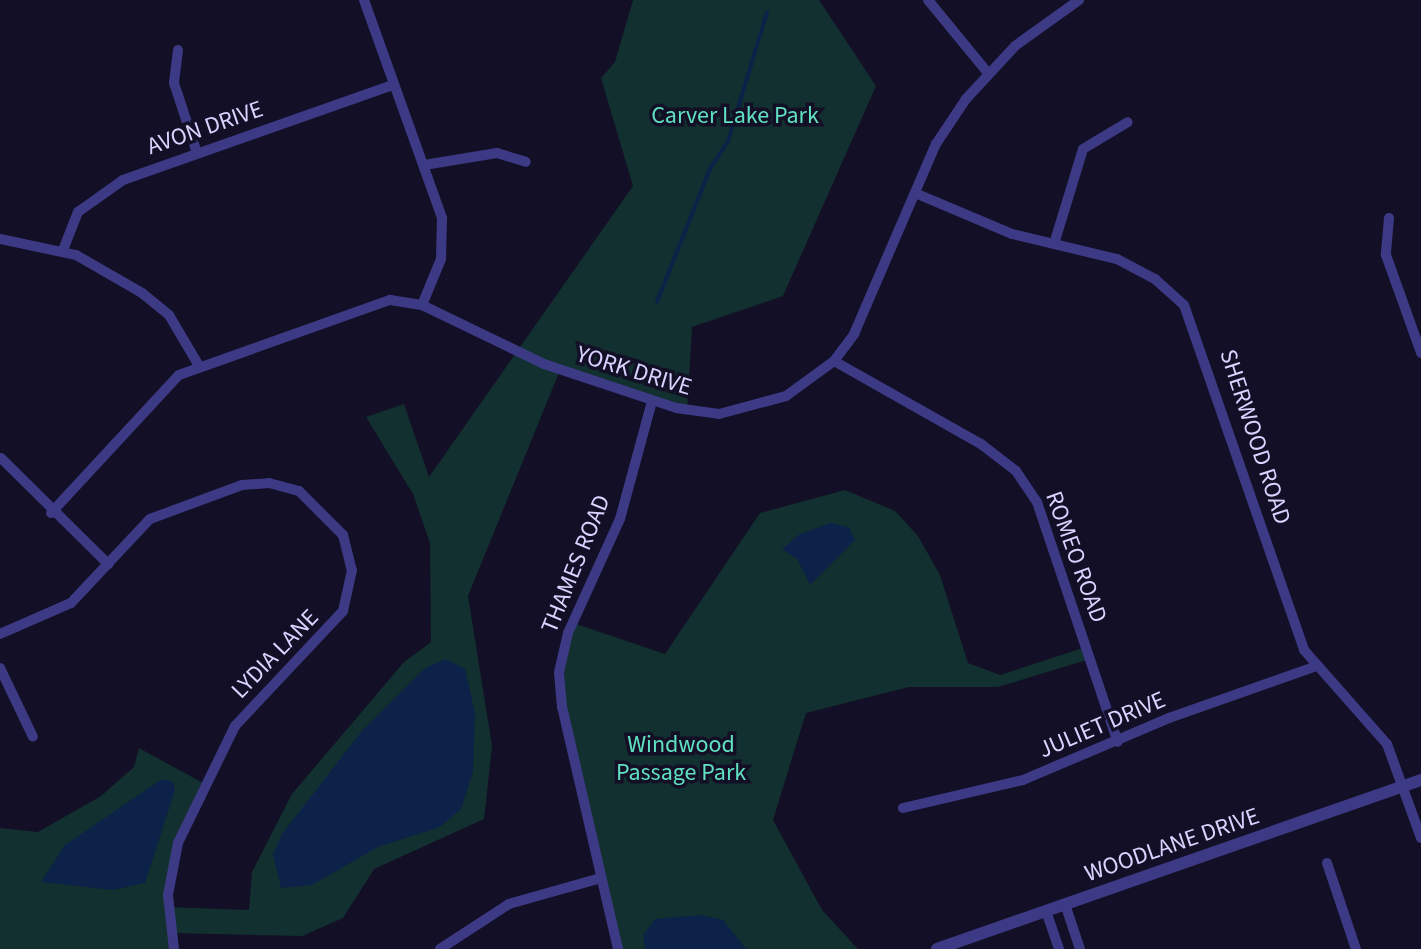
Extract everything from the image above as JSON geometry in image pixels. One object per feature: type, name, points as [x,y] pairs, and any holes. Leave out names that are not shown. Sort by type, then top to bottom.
[{"type":"street","points":[[364,0],[424,165],[443,242],[422,305]]},
{"type":"street","points":[[928,0],[951,36],[988,73]]},
{"type":"street","name":"YORK DRIVE","points":[[51,513],[158,391],[199,366],[375,303],[422,305],[544,365],[652,401],[695,412],[743,411],[786,396],[834,361],[863,317],[915,193],[950,120],[988,73],[1079,0]]},
{"type":"street","points":[[178,50],[174,83],[197,153]]},
{"type":"street","name":"AVON DRIVE","points":[[63,250],[91,198],[197,153],[393,85]]},
{"type":"street","points":[[1054,244],[1083,149],[1128,122]]},
{"type":"street","points":[[424,165],[497,153],[526,162]]},
{"type":"street","name":"SHERWOOD ROAD","points":[[915,193],[1054,244],[1137,268],[1184,305],[1314,667],[1377,729],[1403,786],[1421,838]]},
{"type":"street","points":[[1389,218],[1386,255],[1421,353]]},
{"type":"street","points":[[0,239],[63,250],[157,303],[180,328],[199,366]]},
{"type":"street","name":"ROMEO ROAD","points":[[834,361],[981,444],[1016,471],[1037,502],[1118,742]]},
{"type":"street","name":"THAMES ROAD","points":[[618,949],[560,700],[561,661],[620,519],[652,401]]},
{"type":"street","points":[[1,457],[51,513],[108,564]]},
{"type":"street","name":"LYDIA LANE","points":[[0,634],[61,610],[156,516],[259,482],[289,487],[312,501],[340,531],[351,561],[350,592],[338,619],[245,713],[203,783],[170,873],[174,949]]},
{"type":"street","name":"JULIET DRIVE","points":[[903,807],[1023,780],[1314,667]]},
{"type":"street","points":[[0,668],[33,737]]},
{"type":"street","name":"WOODLANE DRIVE","points":[[937,949],[1421,780]]},
{"type":"street","points":[[1327,863],[1356,949]]},
{"type":"street","points":[[440,949],[509,904],[601,878]]},
{"type":"street","points":[[1065,904],[1080,949]]},
{"type":"street","points":[[1046,911],[1059,949]]},
{"type":"green space","name":"Carver Lake Park","points":[[633,0],[819,0],[876,86],[783,296],[692,327],[687,410],[560,370],[468,596],[492,746],[484,819],[374,869],[343,918],[302,936],[171,933],[174,947],[168,949],[0,949],[0,828],[38,832],[101,796],[134,767],[139,748],[203,783],[178,843],[167,907],[249,910],[252,872],[292,794],[404,662],[431,642],[430,543],[413,494],[366,417],[404,404],[429,477],[633,186],[601,78],[615,62]]},
{"type":"green space","name":"Windwood Passage Park","points":[[845,490],[895,511],[918,536],[940,575],[968,663],[1000,675],[1086,647],[1090,659],[998,687],[909,687],[806,713],[773,820],[822,910],[858,949],[618,949],[559,690],[573,623],[665,654],[760,513]]},
{"type":"water","points":[[830,523],[849,527],[855,540],[810,585],[797,559],[782,549],[800,534]]},
{"type":"water","points":[[445,659],[465,669],[475,713],[473,772],[461,809],[440,827],[378,847],[312,885],[281,888],[273,854],[282,834],[361,732],[424,669]]},
{"type":"water","points":[[162,779],[173,782],[175,790],[145,883],[113,890],[41,882],[65,845]]},
{"type":"water","points":[[701,915],[723,920],[746,949],[645,949],[643,935],[655,919]]},
{"type":"waterway","points":[[657,302],[710,169],[728,141],[767,13]]}]
